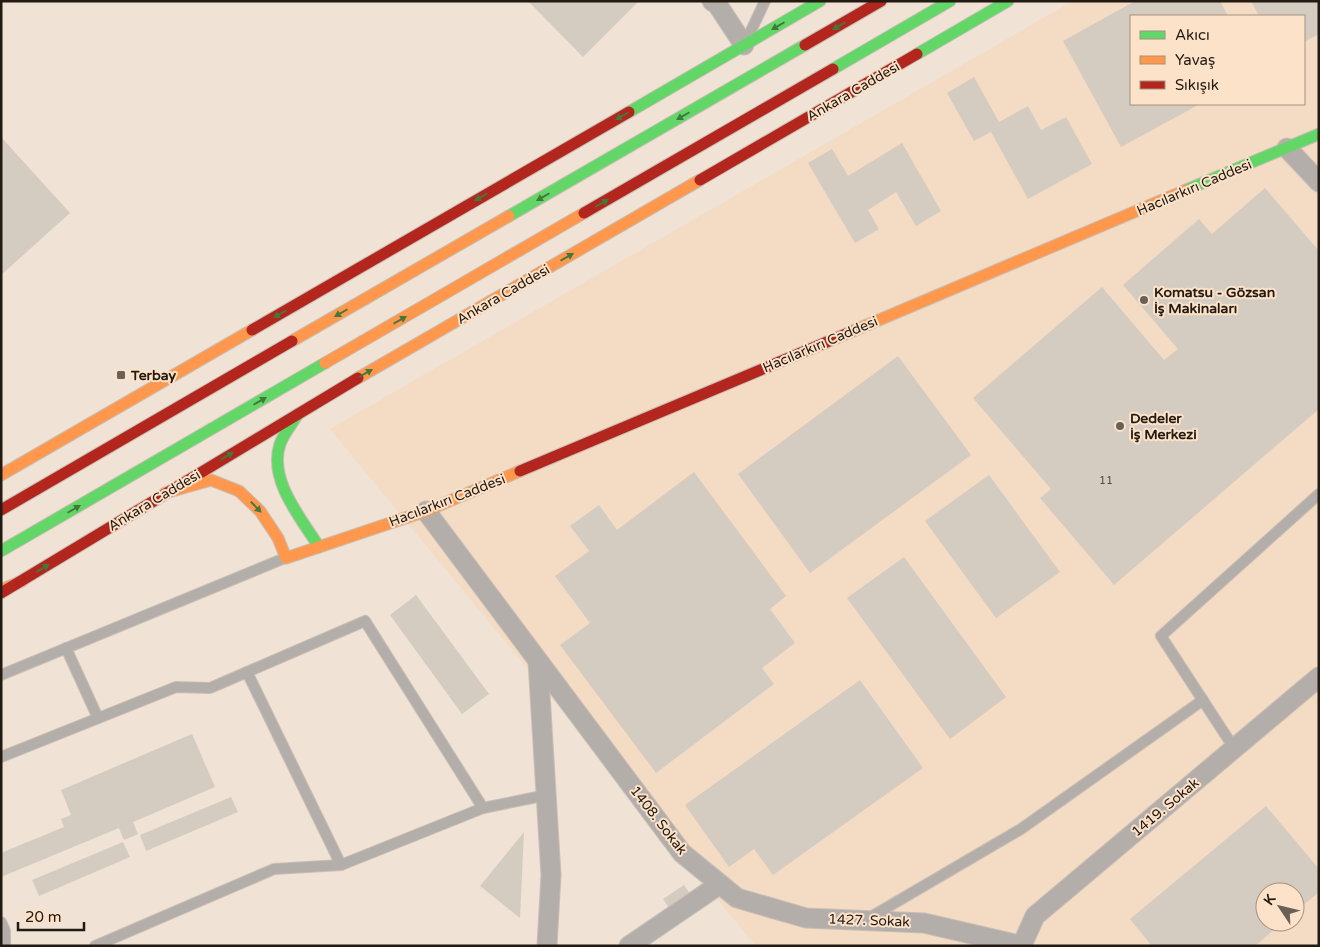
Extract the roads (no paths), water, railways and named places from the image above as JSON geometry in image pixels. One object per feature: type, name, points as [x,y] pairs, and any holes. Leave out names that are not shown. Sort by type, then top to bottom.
[{"type":"main road","points":[[1,475],[820,1]]},
{"type":"main road","points":[[1,510],[882,1]]},
{"type":"main road","points":[[1,551],[950,1]]},
{"type":"main road","name":"Ankara Caddesi","points":[[1,592],[299,412],[1008,1]]},
{"type":"main road","points":[[713,98],[827,18]]},
{"type":"main road","name":"Hacılarkırı Caddesi","points":[[286,558],[426,511],[1319,134]]},
{"type":"main road","points":[[299,412],[279,446],[277,468],[290,500],[319,547]]},
{"type":"main road","points":[[165,493],[211,480],[239,491],[260,511],[278,538],[286,558]]},
{"type":"street","points":[[712,1],[717,4],[744,45]]},
{"type":"street","points":[[1287,148],[1319,182]]},
{"type":"street","name":"1408. Sokak","points":[[426,511],[682,853],[720,884]]},
{"type":"street","points":[[538,661],[552,875],[548,946]]},
{"type":"street","name":"1419. Sokak","points":[[1022,946],[1035,916],[1319,677]]},
{"type":"street","points":[[629,946],[720,884]]},
{"type":"street","name":"1427. Sokak","points":[[720,884],[737,898],[806,918],[924,922],[1022,946]]},
{"type":"lane","points":[[744,45],[765,1]]},
{"type":"lane","points":[[1234,748],[1161,636],[1319,494]]},
{"type":"lane","points":[[1,675],[286,558]]},
{"type":"lane","points":[[1,757],[176,687],[210,688],[365,621],[483,808]]},
{"type":"lane","points":[[66,648],[98,718]]},
{"type":"lane","points":[[248,672],[341,865]]},
{"type":"lane","points":[[866,920],[1021,829],[1203,700]]},
{"type":"lane","points":[[95,946],[274,869],[341,865],[483,808],[547,795]]},
{"type":"lane","points":[[1,922],[5,931],[5,946]]},
{"type":"place","name":"Komatsu - Gözsan İş Makinaları","points":[[1144,300]]},
{"type":"place","name":"Terbay","points":[[121,375]]},
{"type":"place","name":"Dedeler İş Merkezi","points":[[1120,426]]}]
